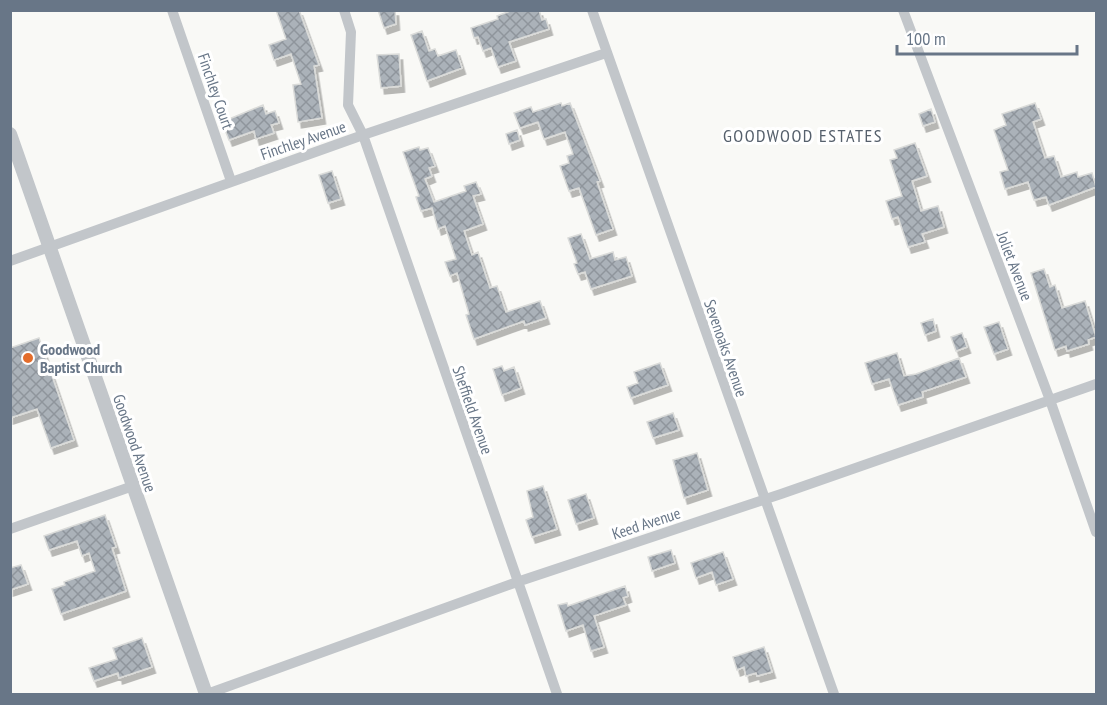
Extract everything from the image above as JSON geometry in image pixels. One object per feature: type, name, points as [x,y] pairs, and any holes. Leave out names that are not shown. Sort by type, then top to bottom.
[{"type":"street","name":"Finchley Court","points":[[172,10],[231,181]]},
{"type":"street","name":"Sheffield Avenue","points":[[344,10],[351,32],[348,105],[363,135],[556,694]]},
{"type":"street","name":"Sevenoaks Avenue","points":[[592,10],[834,694]]},
{"type":"street","name":"Joliet Avenue","points":[[903,10],[1050,400],[1096,532]]},
{"type":"street","name":"Finchley Avenue","points":[[10,261],[231,181],[606,53]]},
{"type":"street","name":"Goodwood Avenue","points":[[10,134],[206,694]]},
{"type":"street","name":"Keed Avenue","points":[[206,694],[516,582],[765,499],[1096,384]]},
{"type":"street","points":[[10,529],[133,486]]},
{"type":"building","points":[[276,10],[299,10],[319,65],[314,66],[322,118],[298,122],[293,85],[301,84],[291,54],[274,60],[269,45],[286,39]]},
{"type":"building","points":[[378,10],[395,10],[396,24],[384,28]]},
{"type":"building","points":[[513,10],[539,10],[542,20],[546,19],[549,29],[509,42],[516,61],[498,67],[491,48],[483,51],[478,37],[474,38],[471,28],[498,19],[497,16]]},
{"type":"building","points":[[422,31],[429,51],[435,49],[438,56],[456,50],[462,68],[427,81],[411,35]]},
{"type":"building","points":[[399,54],[401,86],[381,88],[377,55]]},
{"type":"building","points":[[561,103],[562,106],[570,103],[600,181],[597,182],[613,229],[596,235],[579,188],[569,191],[560,166],[569,163],[567,156],[573,154],[565,132],[544,139],[538,122],[520,128],[514,113],[531,107],[533,112]]},
{"type":"building","points":[[1035,103],[1041,119],[1033,122],[1045,158],[1054,156],[1061,177],[1077,172],[1078,177],[1092,173],[1096,187],[1049,205],[1046,197],[1034,200],[1028,182],[1005,189],[1000,172],[1008,170],[994,130],[1006,125],[1002,114]]},
{"type":"building","points":[[263,105],[266,114],[275,111],[279,123],[271,125],[274,133],[256,139],[254,131],[229,140],[222,122]]},
{"type":"building","points":[[931,109],[935,122],[923,126],[919,114]]},
{"type":"building","points":[[517,130],[520,140],[509,144],[506,134]]},
{"type":"building","points":[[915,143],[927,176],[912,181],[921,211],[938,206],[944,227],[922,234],[925,242],[908,247],[898,217],[892,219],[886,201],[902,196],[890,160],[897,158],[894,150]]},
{"type":"building","points":[[419,147],[420,150],[428,148],[435,166],[429,168],[432,176],[425,179],[434,202],[466,191],[464,186],[476,182],[481,194],[473,196],[483,224],[464,231],[472,255],[478,252],[490,288],[497,286],[506,312],[540,301],[546,318],[525,325],[524,321],[474,339],[457,273],[450,276],[445,262],[456,259],[445,226],[438,229],[432,208],[421,211],[416,197],[419,196],[403,152]]},
{"type":"building","points":[[332,171],[341,199],[328,203],[319,175]]},
{"type":"building","points":[[581,234],[590,259],[613,252],[615,260],[626,257],[632,276],[591,289],[585,272],[578,274],[574,264],[577,263],[568,238]]},
{"type":"building","points":[[1044,269],[1050,287],[1055,285],[1062,308],[1085,301],[1096,337],[1088,340],[1089,344],[1067,351],[1066,346],[1055,350],[1031,273]]},
{"type":"building","points":[[933,319],[936,331],[925,335],[921,323]]},
{"type":"building","points":[[999,322],[1008,349],[994,354],[984,327]]},
{"type":"building","points":[[962,333],[967,347],[956,351],[951,337]]},
{"type":"building","points":[[39,338],[74,440],[51,448],[37,409],[10,418],[10,348]]},
{"type":"building","points":[[897,353],[904,376],[916,374],[959,358],[966,377],[922,392],[923,397],[898,405],[889,379],[872,384],[865,363]]},
{"type":"building","points":[[660,363],[668,385],[631,398],[627,387],[638,383],[634,372]]},
{"type":"building","points":[[502,366],[504,371],[514,367],[521,388],[502,395],[493,369]]},
{"type":"building","points":[[673,413],[679,430],[653,438],[647,422]]},
{"type":"building","points":[[697,453],[708,490],[684,498],[673,460]]},
{"type":"building","points":[[543,486],[557,529],[532,537],[526,520],[533,517],[527,491]]},
{"type":"building","points":[[586,494],[594,518],[576,524],[568,500]]},
{"type":"building","points":[[105,515],[116,547],[112,548],[126,591],[61,614],[52,589],[65,585],[64,582],[95,571],[89,553],[82,556],[77,541],[49,550],[44,536]]},
{"type":"building","points":[[671,550],[675,563],[652,571],[648,557]]},
{"type":"building","points":[[723,552],[733,579],[716,585],[712,572],[696,578],[691,563]]},
{"type":"building","points":[[21,565],[28,584],[10,590],[10,568]]},
{"type":"building","points":[[625,586],[628,596],[623,598],[626,605],[594,616],[604,647],[591,651],[583,625],[566,631],[558,605],[567,603],[568,606]]},
{"type":"building","points":[[142,638],[152,667],[119,678],[118,673],[94,681],[89,668],[117,659],[113,648]]},
{"type":"building","points":[[764,647],[772,672],[746,676],[744,667],[737,670],[733,657]]},
{"type":"place","name":"Goodwood Baptist Church","points":[[28,358]]},
{"type":"district","name":"GOODWOOD ESTATES","points":[[803,135]]}]
